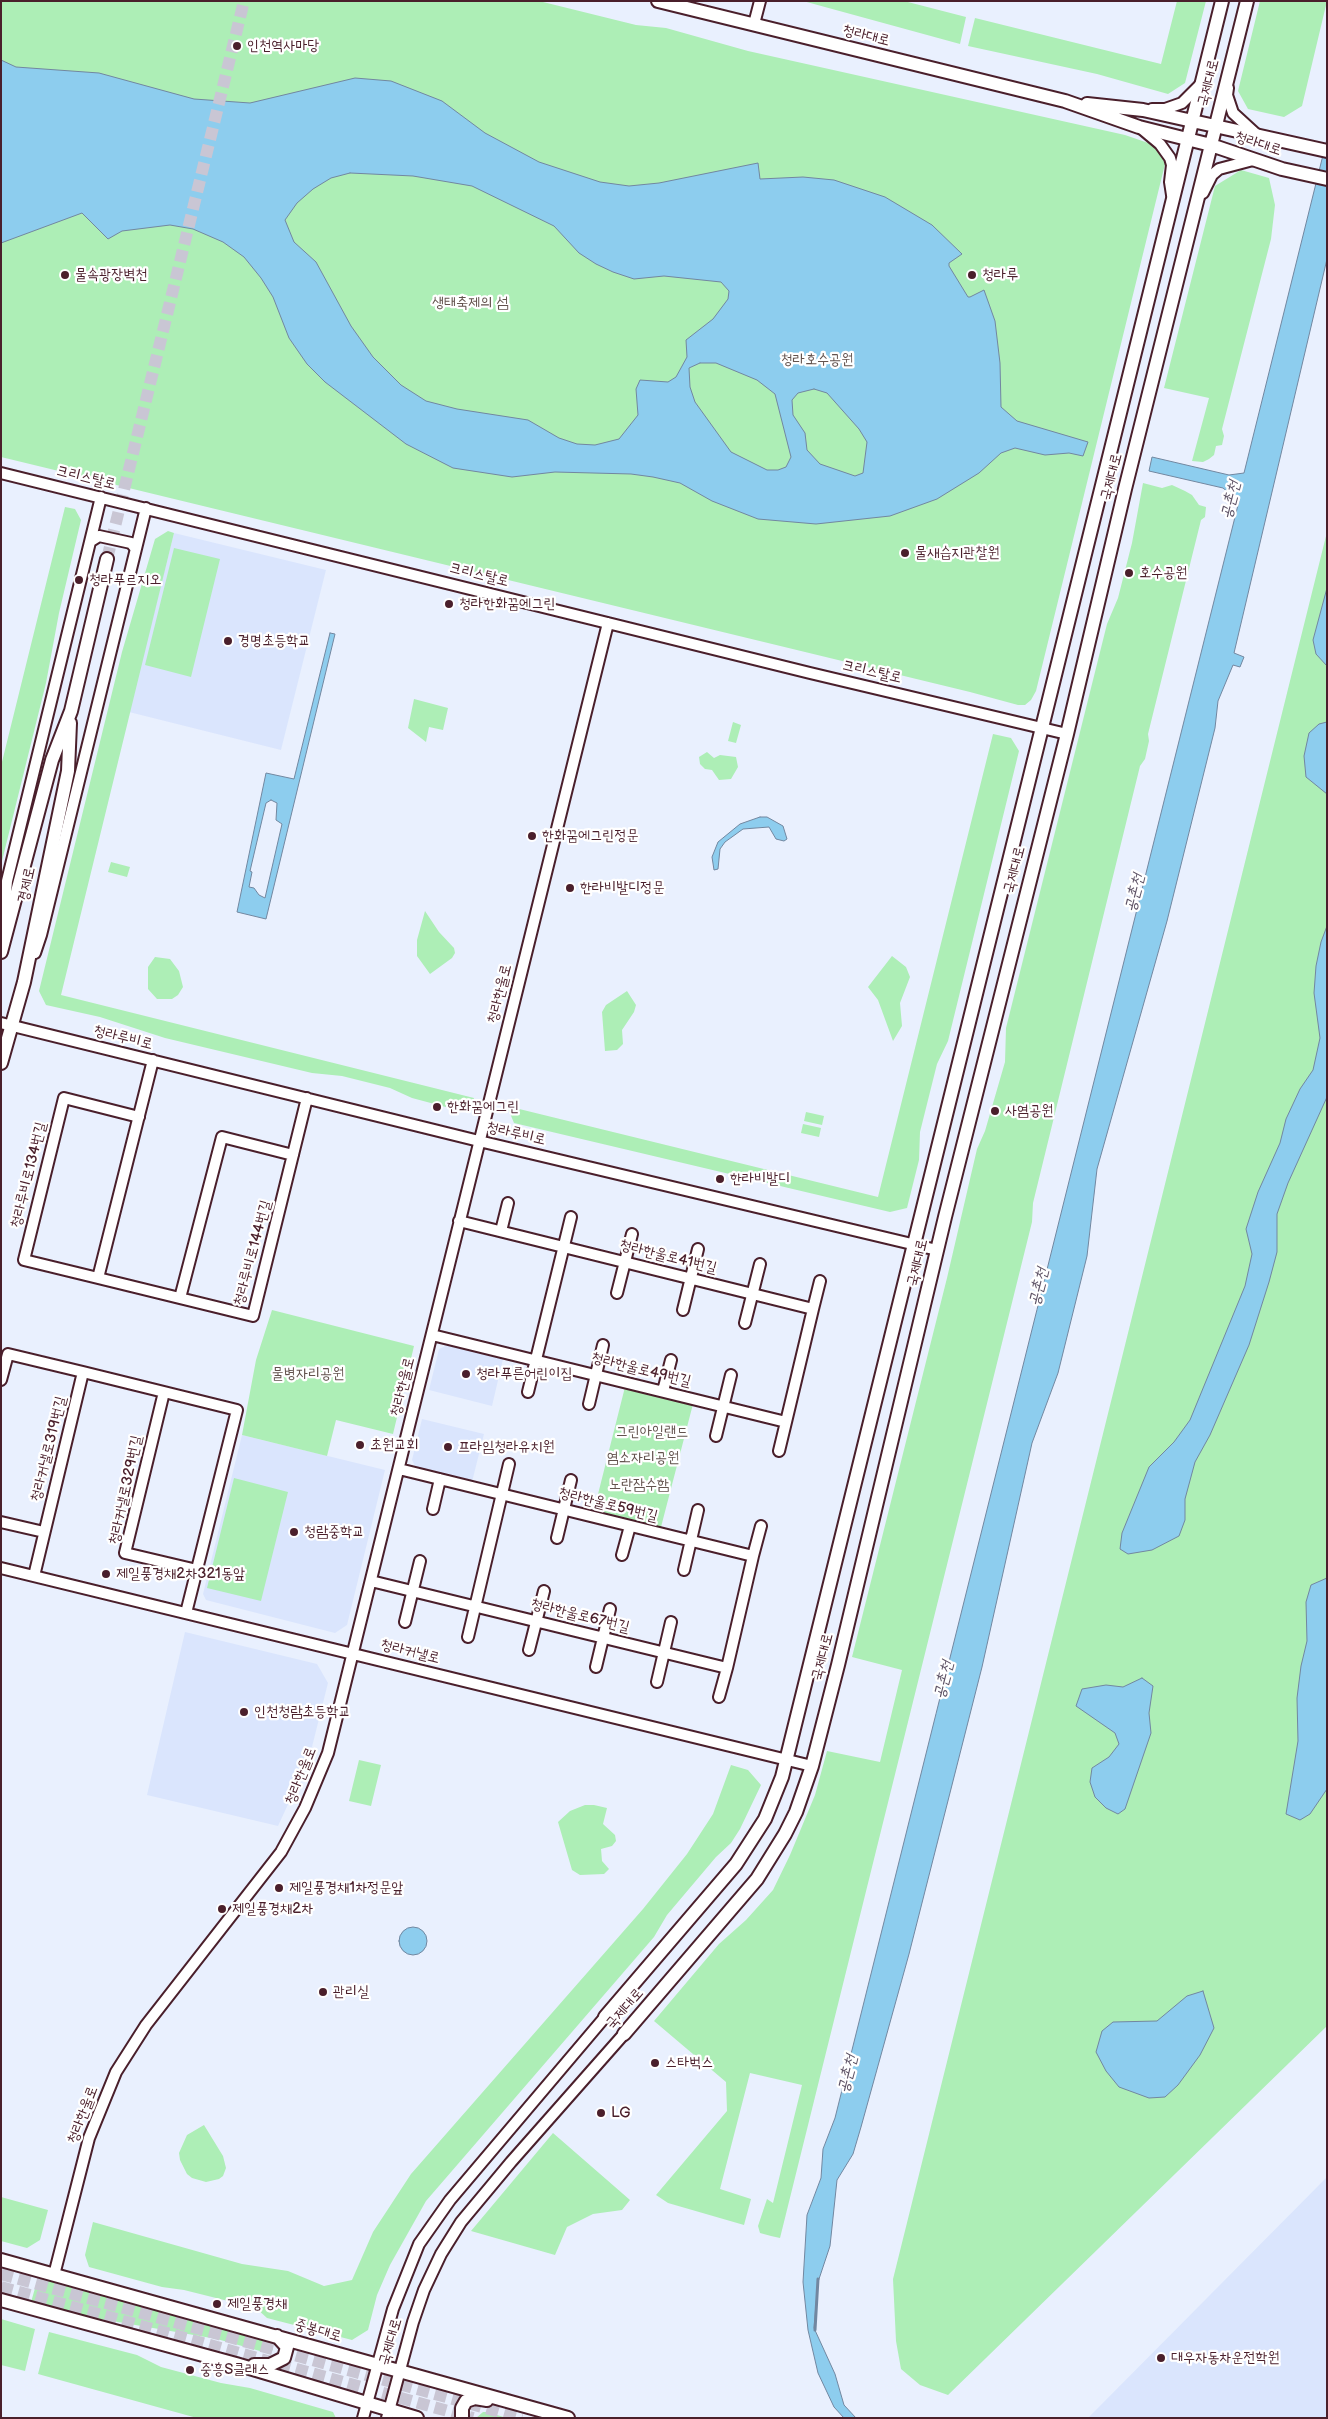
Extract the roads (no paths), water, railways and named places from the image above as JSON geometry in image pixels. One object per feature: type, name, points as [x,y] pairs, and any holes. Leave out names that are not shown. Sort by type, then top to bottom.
[{"type":"main road","name":"청라대로","points":[[658,1],[1065,101],[1140,127],[1211,145],[1282,169],[1327,179]]},
{"type":"main road","name":"국제대로","points":[[605,2017],[746,1849],[765,1819],[786,1760],[1222,1]]},
{"type":"main road","name":"국제대로","points":[[624,2034],[757,1879],[789,1827],[812,1766],[937,1250],[1067,734],[1136,444],[1247,1]]},
{"type":"main road","name":"청라대로","points":[[1065,101],[1144,110],[1327,151]]},
{"type":"main road","name":"경제로","points":[[2,951],[52,760],[71,711],[107,559]]},
{"type":"main road","name":"경제로","points":[[1,1063],[6,1025],[24,982],[68,771],[71,711]]},
{"type":"main road","name":"중봉대로","points":[[1,2260],[568,2418]]},
{"type":"main road","points":[[1,2300],[236,2364],[366,2402],[388,2414],[418,2418]]},
{"type":"main road","points":[[236,2364],[270,2365],[281,2360],[286,2354],[287,2347],[277,2336]]},
{"type":"main road","points":[[462,2418],[466,2401],[475,2398],[522,2405]]},
{"type":"street","points":[[754,24],[760,1]]},
{"type":"street","points":[[1228,76],[1227,95],[1233,113],[1258,135]]},
{"type":"street","points":[[1144,110],[1174,106],[1186,100],[1202,83]]},
{"type":"street","points":[[1140,127],[1160,144],[1170,158],[1172,165],[1170,182],[1173,201]]},
{"type":"street","points":[[1195,210],[1212,175],[1232,164],[1253,160]]},
{"type":"street","name":"크리스탈로","points":[[1,473],[1067,734]]},
{"type":"street","points":[[2,951],[7,881],[101,497]]},
{"type":"street","points":[[24,982],[41,936],[146,508]]},
{"type":"street","points":[[90,541],[99,536],[131,543],[136,549]]},
{"type":"street","name":"청라한울로","points":[[54,2275],[89,2138],[116,2072],[146,2025],[269,1870],[290,1837],[312,1793],[328,1753],[608,623]]},
{"type":"street","name":"청라루비로","points":[[6,1025],[479,1141],[937,1250]]},
{"type":"street","points":[[98,1278],[152,1060]]},
{"type":"street","name":"청라루비로134번길","points":[[139,1117],[64,1098],[24,1260],[140,1288]]},
{"type":"street","name":"청라루비로144번길","points":[[140,1288],[253,1316],[307,1098]]},
{"type":"street","points":[[180,1298],[222,1137],[293,1155]]},
{"type":"street","points":[[501,1231],[508,1203]]},
{"type":"street","points":[[528,1392],[571,1217]]},
{"type":"street","name":"청라한울로41번길","points":[[459,1221],[813,1309]]},
{"type":"street","points":[[617,1293],[632,1234]]},
{"type":"street","points":[[683,1310],[698,1249]]},
{"type":"street","points":[[746,1323],[760,1264]]},
{"type":"street","points":[[779,1451],[820,1281]]},
{"type":"street","name":"청라한울로49번길","points":[[432,1335],[786,1422]]},
{"type":"street","points":[[589,1404],[603,1346]]},
{"type":"street","points":[[1,1380],[8,1354],[237,1410],[186,1613]]},
{"type":"street","points":[[663,1391],[671,1360]]},
{"type":"street","name":"청라커낼로319번길","points":[[34,1576],[83,1372]]},
{"type":"street","points":[[716,1436],[731,1375]]},
{"type":"street","name":"청라커낼로329번길","points":[[164,1392],[125,1553],[197,1570]]},
{"type":"street","points":[[468,1637],[509,1464]]},
{"type":"street","name":"청라한울로59번길","points":[[399,1469],[753,1556]]},
{"type":"street","points":[[433,1509],[440,1479]]},
{"type":"street","points":[[557,1538],[571,1480]]},
{"type":"street","points":[[684,1570],[698,1510]]},
{"type":"street","points":[[1,1522],[44,1532]]},
{"type":"street","points":[[622,1555],[630,1526]]},
{"type":"street","points":[[720,1697],[761,1526]]},
{"type":"street","points":[[405,1622],[420,1561]]},
{"type":"street","name":"청라커낼로","points":[[1,1568],[812,1766]]},
{"type":"street","name":"청라한울로67번길","points":[[371,1581],[727,1668]]},
{"type":"street","points":[[529,1650],[544,1591]]},
{"type":"street","points":[[596,1667],[610,1608]]},
{"type":"street","points":[[657,1682],[671,1622]]},
{"type":"street","name":"국제대로","points":[[362,2418],[376,2364],[400,2288],[410,2263],[431,2226],[450,2200],[605,2017]]},
{"type":"street","name":"국제대로","points":[[388,2414],[424,2290],[441,2254],[461,2222],[517,2155],[624,2034]]},
{"type":"water","points":[[1,60],[16,67],[99,73],[194,99],[250,103],[355,78],[391,81],[442,101],[485,133],[539,162],[600,182],[629,186],[659,183],[758,163],[760,179],[803,177],[834,180],[885,197],[932,225],[962,254],[949,263],[949,266],[968,297],[984,290],[995,321],[1000,363],[1001,407],[1017,421],[1088,442],[1083,456],[1069,453],[1045,455],[1015,448],[1001,453],[979,473],[937,499],[890,516],[816,524],[758,519],[712,501],[680,483],[653,477],[631,474],[555,472],[512,477],[453,468],[406,444],[325,382],[307,364],[289,338],[273,297],[261,278],[244,257],[223,242],[193,229],[170,225],[122,231],[108,239],[82,213],[1,243]],"holes":[[[350,173],[413,176],[472,186],[554,226],[579,253],[613,272],[634,279],[664,276],[721,282],[729,291],[728,299],[713,319],[686,340],[687,357],[676,377],[668,382],[640,380],[636,389],[638,415],[619,439],[595,445],[577,444],[559,438],[528,420],[457,409],[426,401],[401,385],[373,357],[351,326],[316,262],[294,242],[285,220],[297,203],[313,189],[331,178]],[[700,363],[716,363],[757,380],[775,394],[791,457],[786,467],[778,470],[767,470],[731,452],[695,402],[690,387],[689,368]],[[814,389],[827,393],[859,429],[867,442],[863,473],[855,476],[820,464],[807,450],[805,433],[793,415],[792,400],[798,393]]]},
{"type":"water","points":[[1327,139],[1327,259],[1234,653],[1244,657],[1240,667],[1233,665],[1218,701],[1215,728],[1167,921],[1097,1169],[1087,1256],[1058,1373],[1032,1443],[982,1667],[909,1954],[853,2154],[837,2180],[830,2246],[818,2282],[814,2328],[835,2374],[844,2405],[856,2418],[844,2418],[834,2407],[818,2373],[808,2330],[803,2282],[807,2215],[821,2178],[823,2149],[835,2118],[1239,501],[1223,488],[1149,471],[1152,457],[1229,475],[1244,473]]},
{"type":"water","points":[[1327,588],[1327,666],[1316,654],[1313,640]]},
{"type":"water","points":[[330,633],[335,634],[266,919],[237,912],[266,773],[294,779]],"holes":[[[271,800],[277,803],[276,820],[282,824],[265,898],[259,895],[254,888],[249,887],[252,872],[250,871],[266,803]]]},
{"type":"water","points":[[1327,722],[1327,794],[1306,777],[1304,756],[1309,733],[1319,724]]},
{"type":"water","points":[[760,817],[767,817],[783,826],[787,839],[784,841],[776,839],[769,827],[743,829],[725,842],[720,849],[718,869],[714,870],[712,857],[718,842],[740,824]]},
{"type":"water","points":[[1327,926],[1327,1097],[1288,1183],[1277,1214],[1277,1252],[1269,1282],[1249,1345],[1210,1435],[1195,1462],[1185,1499],[1185,1520],[1179,1536],[1152,1550],[1128,1554],[1120,1549],[1122,1533],[1149,1467],[1174,1442],[1190,1420],[1245,1286],[1252,1254],[1246,1229],[1258,1192],[1280,1143],[1286,1119],[1300,1089],[1313,1070],[1320,1038],[1314,993],[1316,966],[1321,942]]},
{"type":"water","points":[[1327,1578],[1327,1789],[1310,1814],[1300,1820],[1286,1814],[1298,1741],[1297,1698],[1301,1666],[1307,1641],[1306,1602],[1311,1585]]},
{"type":"water","points":[[1142,1678],[1153,1686],[1149,1713],[1151,1733],[1125,1809],[1118,1814],[1106,1808],[1095,1797],[1090,1782],[1092,1768],[1109,1757],[1119,1744],[1115,1733],[1076,1706],[1082,1689],[1106,1685],[1123,1687]]},
{"type":"water","points":[[413,1927],[423,1931],[427,1941],[423,1951],[413,1955],[403,1951],[399,1941],[403,1931]]},
{"type":"water","points":[[1203,1991],[1214,2028],[1200,2055],[1178,2085],[1165,2097],[1149,2098],[1119,2087],[1106,2071],[1096,2052],[1102,2031],[1113,2022],[1157,2021],[1187,1996]]},
{"type":"waterway","name":"공촌천","points":[[815,2330],[818,2279]]},
{"type":"tunnel","points":[[107,559],[244,1]]},
{"type":"tunnel","points":[[1,2274],[522,2418]]},
{"type":"tunnel","points":[[1,2287],[473,2418]]},
{"type":"place","name":"인천역사마당","points":[[237,46]]},
{"type":"place","name":"물속광장벽천","points":[[65,275]]},
{"type":"place","name":"청라루","points":[[972,275]]},
{"type":"place","name":"물새습지관찰원","points":[[905,553]]},
{"type":"place","name":"호수공원","points":[[1129,573]]},
{"type":"place","name":"청라푸르지오","points":[[79,580]]},
{"type":"place","name":"청라한화꿈에그린","points":[[449,604]]},
{"type":"place","name":"경명초등학교","points":[[228,641]]},
{"type":"place","name":"한화꿈에그린정문","points":[[532,836]]},
{"type":"place","name":"한라비발디정문","points":[[570,888]]},
{"type":"place","name":"한화꿈에그린","points":[[437,1107]]},
{"type":"place","name":"사염공원","points":[[995,1111]]},
{"type":"place","name":"한라비발디","points":[[720,1179]]},
{"type":"place","name":"청라푸른어린이집","points":[[466,1374]]},
{"type":"place","name":"초원교회","points":[[360,1445]]},
{"type":"place","name":"프라임청라유치원","points":[[448,1447]]},
{"type":"place","name":"청람중학교","points":[[294,1532]]},
{"type":"place","name":"제일풍경채2차321동앞","points":[[106,1574]]},
{"type":"place","name":"인천청람초등학교","points":[[244,1712]]},
{"type":"place","name":"제일풍경채1차정문앞","points":[[279,1888]]},
{"type":"place","name":"제일풍경채2차","points":[[222,1909]]},
{"type":"place","name":"관리실","points":[[323,1992]]},
{"type":"place","name":"스타벅스","points":[[655,2063]]},
{"type":"place","name":"LG","points":[[601,2113]]},
{"type":"place","name":"제일풍경채","points":[[217,2304]]},
{"type":"place","name":"대우자동차운전학원","points":[[1161,2358]]},
{"type":"place","name":"중흥S클래스","points":[[190,2370]]},
{"type":"park label","name":"생태축제의 섬","points":[[470,303]]},
{"type":"park label","name":"청라호수공원","points":[[817,360]]},
{"type":"park label","name":"물병자리공원","points":[[308,1374]]},
{"type":"park label","name":"그린아일랜드","points":[[652,1432]]},
{"type":"park label","name":"염소자리공원","points":[[643,1458]]},
{"type":"park label","name":"노란잠수함","points":[[639,1485]]}]
